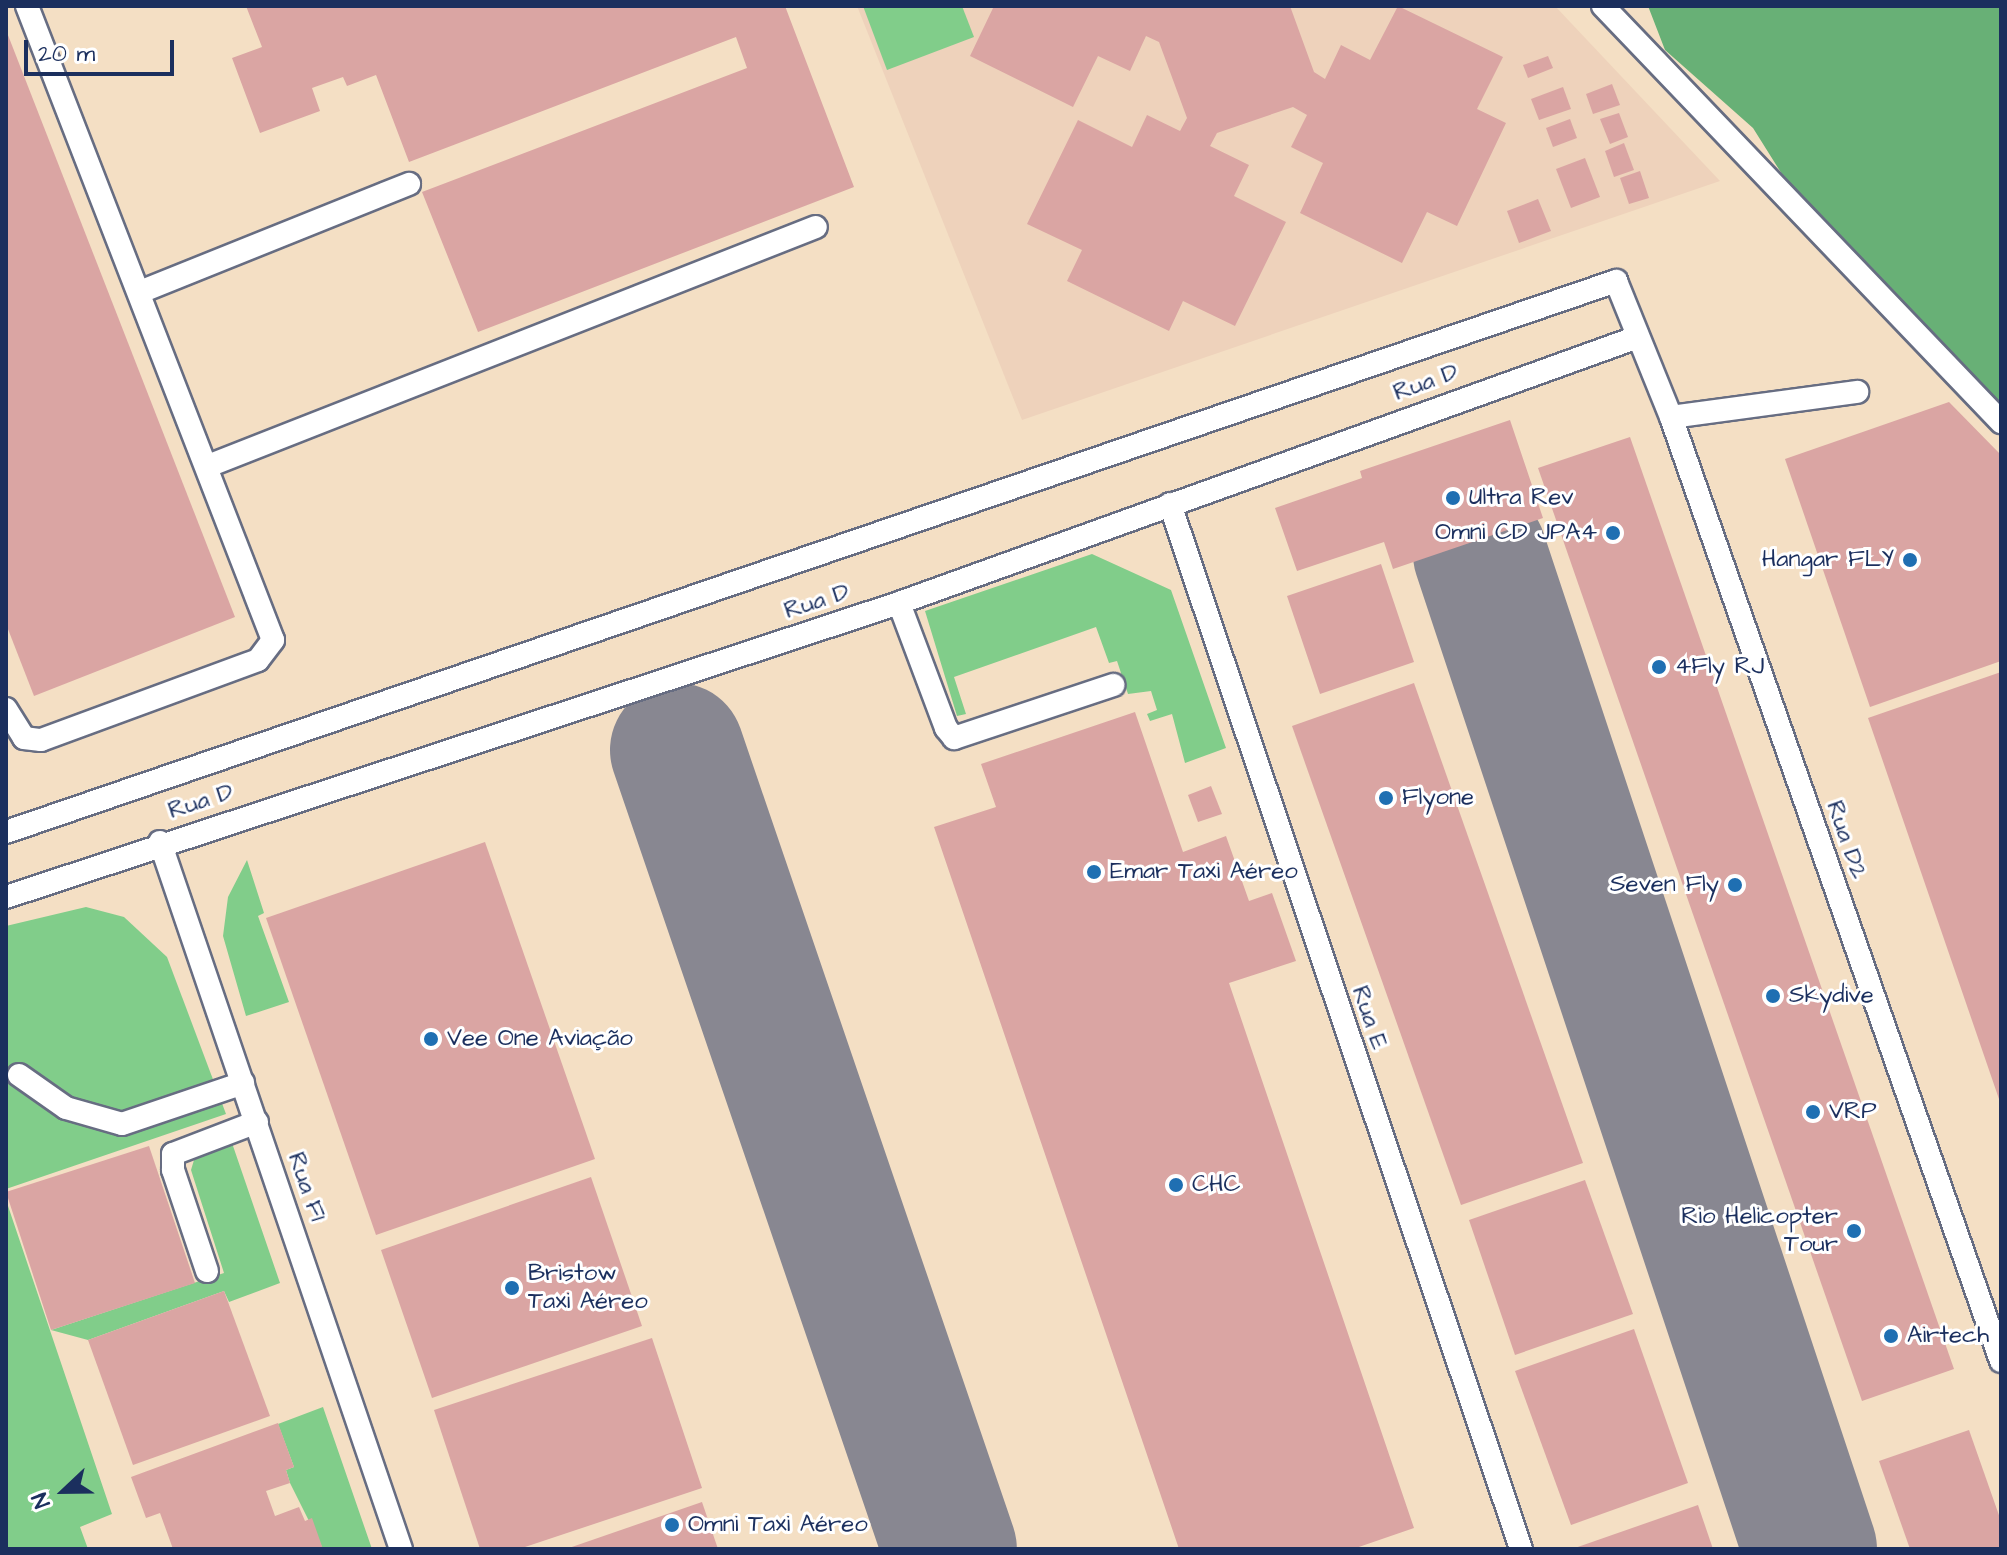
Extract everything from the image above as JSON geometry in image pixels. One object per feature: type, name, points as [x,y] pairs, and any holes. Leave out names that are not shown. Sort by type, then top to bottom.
[{"type":"lane","points":[[6,709],[24,738],[41,740],[268,652],[273,640],[27,6]]},
{"type":"lane","points":[[1603,6],[2001,422]]},
{"type":"lane","points":[[140,292],[409,184]]},
{"type":"lane","points":[[208,466],[816,227]]},
{"type":"lane","name":"Rua D2","points":[[6,832],[1616,281],[1671,417],[2001,1361]]},
{"type":"lane","name":"Rua D","points":[[6,897],[160,842],[899,603],[1638,337]]},
{"type":"lane","points":[[1671,417],[1857,392]]},
{"type":"lane","name":"Rua E","points":[[1170,504],[1521,1549]]},
{"type":"lane","points":[[899,603],[946,728],[954,738],[1113,685]]},
{"type":"lane","name":"Rua F1","points":[[160,842],[401,1549]]},
{"type":"lane","points":[[19,1075],[66,1108],[122,1124],[243,1083]]},
{"type":"lane","points":[[207,1271],[173,1170],[173,1154],[257,1122]]},
{"type":"shaded area","points":[[857,6],[1555,6],[1720,181],[1022,420]]},
{"type":"green space","points":[[863,6],[962,6],[974,37],[887,70]]},
{"type":"green space","points":[[1648,6],[2001,6],[2001,403],[1790,187],[1753,128],[1665,50]]},
{"type":"green space","points":[[1092,554],[1171,590],[1226,748],[1185,763],[1172,714],[1150,721],[1147,714],[1157,710],[1151,691],[1128,694],[1117,661],[1109,663],[1096,627],[954,677],[966,714],[957,716],[925,611]]},
{"type":"green space","points":[[247,860],[264,913],[258,916],[289,1002],[246,1016],[223,936],[228,897]]},
{"type":"green space","points":[[86,907],[124,917],[167,957],[226,1114],[6,1189],[6,926]]},
{"type":"green space","points":[[232,1143],[280,1283],[229,1302],[224,1291],[88,1340],[51,1330],[224,1273],[191,1170],[194,1160]]},
{"type":"green space","points":[[6,1200],[112,1514],[80,1527],[88,1549],[6,1549]]},
{"type":"green space","points":[[323,1407],[372,1549],[323,1549],[290,1483],[286,1470],[294,1467],[278,1424]]},
{"type":"building","points":[[246,6],[785,6],[854,187],[478,332],[422,192],[747,68],[736,37],[409,162],[376,75],[347,86],[343,77],[312,88],[320,111],[260,133],[232,58],[262,47]]},
{"type":"building","points":[[994,6],[1290,6],[1314,72],[1325,79],[1341,45],[1370,60],[1398,6],[1503,57],[1477,109],[1506,123],[1457,226],[1427,212],[1402,263],[1300,213],[1323,163],[1291,147],[1307,115],[1293,107],[1217,133],[1210,146],[1249,165],[1234,196],[1286,222],[1235,326],[1183,301],[1169,331],[1067,281],[1082,250],[1027,224],[1078,120],[1132,147],[1147,115],[1180,131],[1187,118],[1159,42],[1146,36],[1130,71],[1098,56],[1073,107],[970,56]]},
{"type":"building","points":[[6,30],[235,617],[34,696],[6,624]]},
{"type":"building","points":[[1548,56],[1553,68],[1528,78],[1523,65]]},
{"type":"building","points":[[1612,84],[1620,105],[1593,114],[1586,94]]},
{"type":"building","points":[[1563,87],[1571,109],[1539,120],[1531,99]]},
{"type":"building","points":[[1619,113],[1628,137],[1610,144],[1600,119]]},
{"type":"building","points":[[1570,119],[1577,138],[1553,147],[1546,128]]},
{"type":"building","points":[[1624,143],[1634,170],[1614,177],[1605,151]]},
{"type":"building","points":[[1585,158],[1600,197],[1571,208],[1556,169]]},
{"type":"building","points":[[1640,171],[1649,198],[1629,204],[1620,178]]},
{"type":"building","points":[[1538,199],[1551,231],[1519,243],[1507,211]]},
{"type":"building","name":"Hangar FLY","points":[[1949,402],[2001,455],[2001,661],[1870,707],[1785,459]]},
{"type":"building","name":"Ultra Rev","points":[[1510,420],[1543,518],[1393,569],[1384,542],[1297,571],[1275,508],[1362,478],[1360,471]]},
{"type":"building","points":[[1630,437],[1954,1369],[1862,1401],[1538,468]]},
{"type":"building","points":[[1381,564],[1414,662],[1320,694],[1287,596]]},
{"type":"building","points":[[2001,672],[2001,1102],[2000,1102],[1868,718]]},
{"type":"building","points":[[1414,683],[1583,1163],[1461,1205],[1292,726]]},
{"type":"building","points":[[1135,712],[1183,852],[1226,836],[1249,901],[1272,893],[1296,961],[1229,983],[1414,1528],[1353,1549],[1179,1549],[934,827],[996,807],[981,764]]},
{"type":"building","points":[[1211,786],[1222,814],[1198,822],[1188,795]]},
{"type":"building","name":"Vee One Aviação","points":[[485,842],[595,1159],[376,1235],[266,918]]},
{"type":"building","points":[[149,1146],[195,1283],[51,1330],[6,1192]]},
{"type":"building","name":"Bristow Taxi Aéreo","points":[[591,1177],[642,1326],[432,1398],[381,1250]]},
{"type":"building","points":[[1585,1180],[1633,1314],[1515,1355],[1469,1220]]},
{"type":"building","points":[[224,1291],[270,1416],[133,1465],[88,1340]]},
{"type":"building","points":[[1634,1329],[1688,1483],[1571,1525],[1515,1371]]},
{"type":"building","points":[[652,1338],[702,1488],[519,1549],[480,1549],[434,1410]]},
{"type":"building","points":[[278,1423],[294,1467],[286,1470],[290,1483],[266,1491],[275,1516],[299,1507],[305,1521],[312,1518],[323,1549],[173,1549],[160,1513],[146,1518],[131,1477]]},
{"type":"building","points":[[1969,1430],[2001,1521],[2001,1549],[1910,1549],[1879,1461]]},
{"type":"building","name":"Omni Taxi Aéreo","points":[[702,1502],[718,1549],[566,1549]]},
{"type":"building","points":[[1698,1505],[1713,1549],[1572,1549]]},
{"type":"taxiway","points":[[1480,554],[1810,1549]]},
{"type":"taxiway","points":[[677,750],[950,1549]]},
{"type":"place","name":"Ultra Rev","points":[[1453,498]]},
{"type":"place","name":"Omni CD JPA4","points":[[1613,533]]},
{"type":"place","name":"Hangar FLY","points":[[1910,560]]},
{"type":"place","name":"4Fly RJ","points":[[1659,667]]},
{"type":"place","name":"Flyone","points":[[1386,798]]},
{"type":"place","name":"Emar Taxi Aéreo","points":[[1094,872]]},
{"type":"place","name":"Seven Fly","points":[[1735,885]]},
{"type":"place","name":"Skydive","points":[[1773,996]]},
{"type":"place","name":"Vee One Aviação","points":[[431,1039]]},
{"type":"place","name":"VRP","points":[[1813,1112]]},
{"type":"place","name":"CHC","points":[[1176,1185]]},
{"type":"place","name":"Rio Helicopter Tour","points":[[1854,1231]]},
{"type":"place","name":"Bristow Taxi Aéreo","points":[[512,1288]]},
{"type":"place","name":"Airtech","points":[[1891,1336]]},
{"type":"place","name":"Omni Taxi Aéreo","points":[[672,1525]]}]
